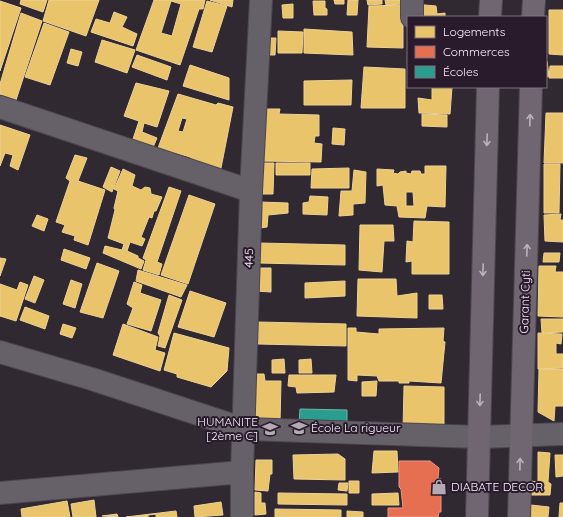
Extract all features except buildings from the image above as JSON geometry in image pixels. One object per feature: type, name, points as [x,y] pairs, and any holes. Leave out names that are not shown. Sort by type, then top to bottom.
[{"type":"main road","points":[[490,0],[490,16]]},
{"type":"main road","points":[[533,16],[534,0]]},
{"type":"main road","points":[[477,517],[488,88]]},
{"type":"main road","name":"Garant Cyti","points":[[519,517],[531,88]]},
{"type":"street","name":"445","points":[[242,517],[242,472],[251,191],[261,0]]},
{"type":"street","points":[[412,0],[412,16]]},
{"type":"street","points":[[0,107],[251,191]]},
{"type":"street","points":[[0,352],[92,379],[244,429],[479,437],[563,434]]},
{"type":"street","points":[[0,493],[242,472]]},
{"type":"place","name":"École La rigueur","points":[[299,428]]},
{"type":"place","name":"HUMANITE [2ème C]","points":[[270,429]]},
{"type":"place","name":"DIABATE DECOR","points":[[439,487]]}]
